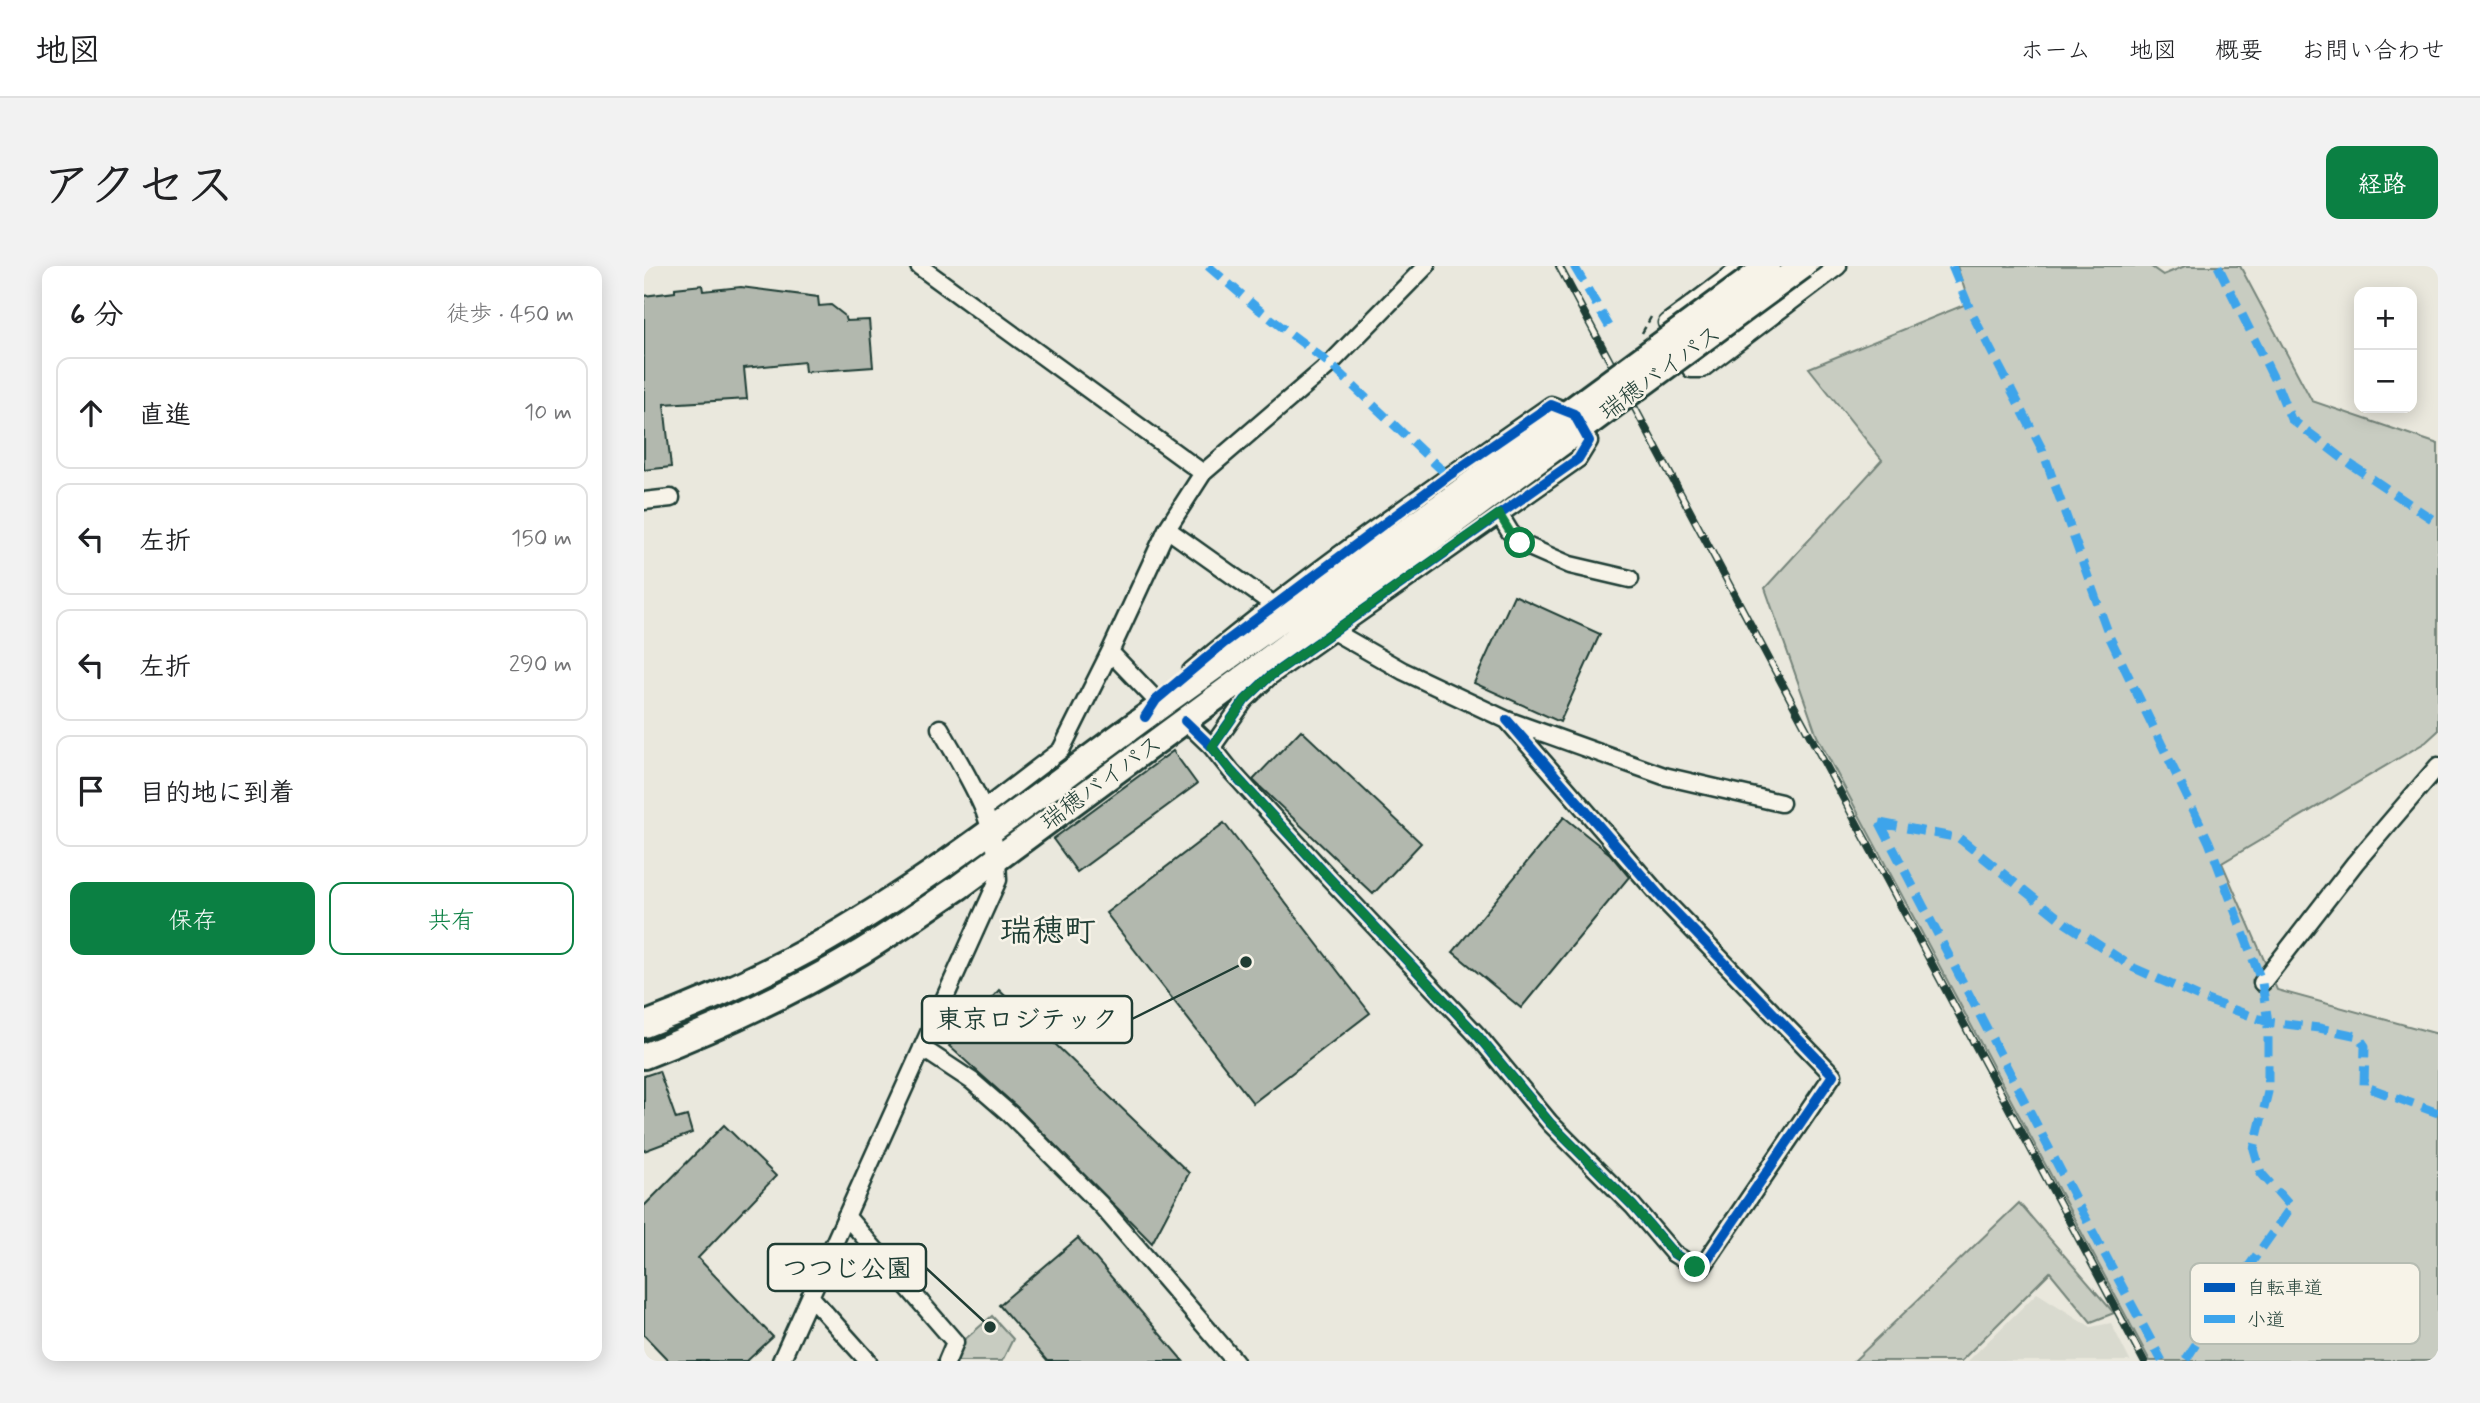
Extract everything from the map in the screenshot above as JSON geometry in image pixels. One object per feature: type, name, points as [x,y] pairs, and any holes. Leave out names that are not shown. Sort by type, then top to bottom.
[{"type":"highway","name":"瑞穂バイパス","points":[[644,1056],[771,1001],[861,952],[959,887],[1185,721],[1421,533],[1768,266]]},
{"type":"highway","name":"瑞穂バイパス","points":[[644,1025],[720,994],[813,947],[933,871],[988,819],[1151,708],[1421,533],[1804,266]]},
{"type":"street","points":[[919,266],[1203,473]]},
{"type":"street","points":[[988,819],[1060,751],[1110,652],[1167,528],[1203,473],[1330,364],[1426,266]]},
{"type":"street","points":[[1743,266],[1667,323],[1691,369],[1702,369],[1838,266]]},
{"type":"street","points":[[1110,652],[1151,708],[1274,605],[1448,476],[1551,405],[1574,414],[1589,441],[1578,459],[1269,677],[1245,700],[1212,747]]},
{"type":"street","points":[[644,501],[671,498]]},
{"type":"street","points":[[1499,514],[1520,543],[1570,565],[1630,579]]},
{"type":"street","points":[[1167,528],[1274,605]]},
{"type":"street","points":[[1333,631],[1403,671],[1507,720],[1664,776],[1780,803]]},
{"type":"street","points":[[1185,721],[1478,1036],[1550,1123],[1633,1206],[1673,1253],[1695,1267],[1703,1266],[1833,1075],[1659,894],[1507,720]]},
{"type":"street","points":[[781,1361],[998,880],[998,857],[988,819],[940,728]]},
{"type":"street","points":[[2262,983],[2356,863],[2438,766]]},
{"type":"street","points":[[922,1048],[972,1081],[1010,1114],[1100,1204],[1235,1361]]},
{"type":"street","points":[[846,1216],[955,1342],[947,1361]]},
{"type":"street","points":[[810,1296],[868,1361]]},
{"type":"shaded area","points":[[1957,266],[2150,266],[2163,275],[2185,266],[2240,266],[2312,401],[2438,444],[2438,731],[2426,742],[2222,863],[2277,990],[2438,1034],[2438,1361],[2150,1361],[1817,736],[1765,588],[1882,460],[1809,368],[1969,303]]},
{"type":"shaded area","points":[[2019,1203],[2114,1313],[2091,1322],[2050,1272],[1961,1361],[1854,1361]]},
{"type":"shaded area","points":[[2037,1293],[2091,1327],[2111,1323],[2130,1361],[1968,1361]]},
{"type":"shaded area","points":[[992,1316],[1013,1339],[1002,1361],[956,1361],[963,1341]]},
{"type":"building","points":[[702,285],[703,291],[741,287],[818,297],[819,306],[831,305],[844,315],[846,321],[869,320],[873,367],[805,372],[804,362],[744,368],[747,399],[664,404],[671,467],[644,470],[644,296]]},
{"type":"building","points":[[1514,595],[1600,634],[1560,722],[1474,683]]},
{"type":"building","points":[[1301,730],[1421,843],[1373,894],[1253,780]]},
{"type":"building","points":[[1173,751],[1197,784],[1077,872],[1053,839]]},
{"type":"building","points":[[1564,817],[1610,854],[1629,877],[1521,1008],[1453,952]]},
{"type":"building","points":[[1224,823],[1370,1013],[1253,1103],[1106,913]]},
{"type":"building","points":[[999,990],[1189,1173],[1152,1243],[1017,1107],[949,1046]]},
{"type":"building","points":[[659,1071],[676,1119],[687,1116],[692,1133],[644,1151],[644,1076]]},
{"type":"building","points":[[724,1125],[776,1176],[698,1258],[773,1337],[747,1361],[669,1361],[644,1335],[644,1206]]},
{"type":"building","points":[[1078,1238],[1183,1361],[1047,1361],[999,1305]]},
{"type":"railway","points":[[1559,266],[2144,1361]]},
{"type":"marked path","points":[[1208,266],[1330,364],[1448,476]]},
{"type":"marked path","points":[[1574,266],[1609,326]]},
{"type":"marked path","points":[[1952,266],[1971,312],[2042,449],[2110,638],[2209,842],[2262,983],[2268,1022],[2268,1092],[2254,1149],[2261,1173],[2291,1207],[2251,1263]]},
{"type":"marked path","points":[[2218,266],[2291,419],[2350,464],[2438,523]]},
{"type":"marked path","points":[[1880,823],[1959,838],[2065,923],[2134,968],[2201,998],[2268,1022],[2358,1036],[2365,1046],[2364,1086],[2438,1113]]},
{"type":"marked path","points":[[1880,823],[2162,1361]]},
{"type":"marked path","points":[[2185,1361],[2196,1344]]},
{"type":"cycle path","points":[[1145,717],[1156,700],[1224,643],[1448,476],[1551,405],[1574,414],[1589,441],[1578,459],[1269,677],[1245,700],[1212,747]]},
{"type":"cycle path","points":[[1185,721],[1478,1036],[1550,1123],[1633,1206],[1673,1253],[1695,1267],[1703,1266],[1833,1075],[1659,895],[1507,720]]},
{"type":"place","name":"東京ロジテック","points":[[1246,962]]},
{"type":"place","name":"つつじ公園","points":[[990,1327]]},
{"type":"district","name":"瑞穂町","points":[[1048,930]]},
{"type":"route","points":[[1520,543],[1499,514],[1269,677],[1245,700],[1212,747],[1330,879],[1478,1036],[1550,1123],[1633,1206],[1673,1253],[1695,1267]]}]
